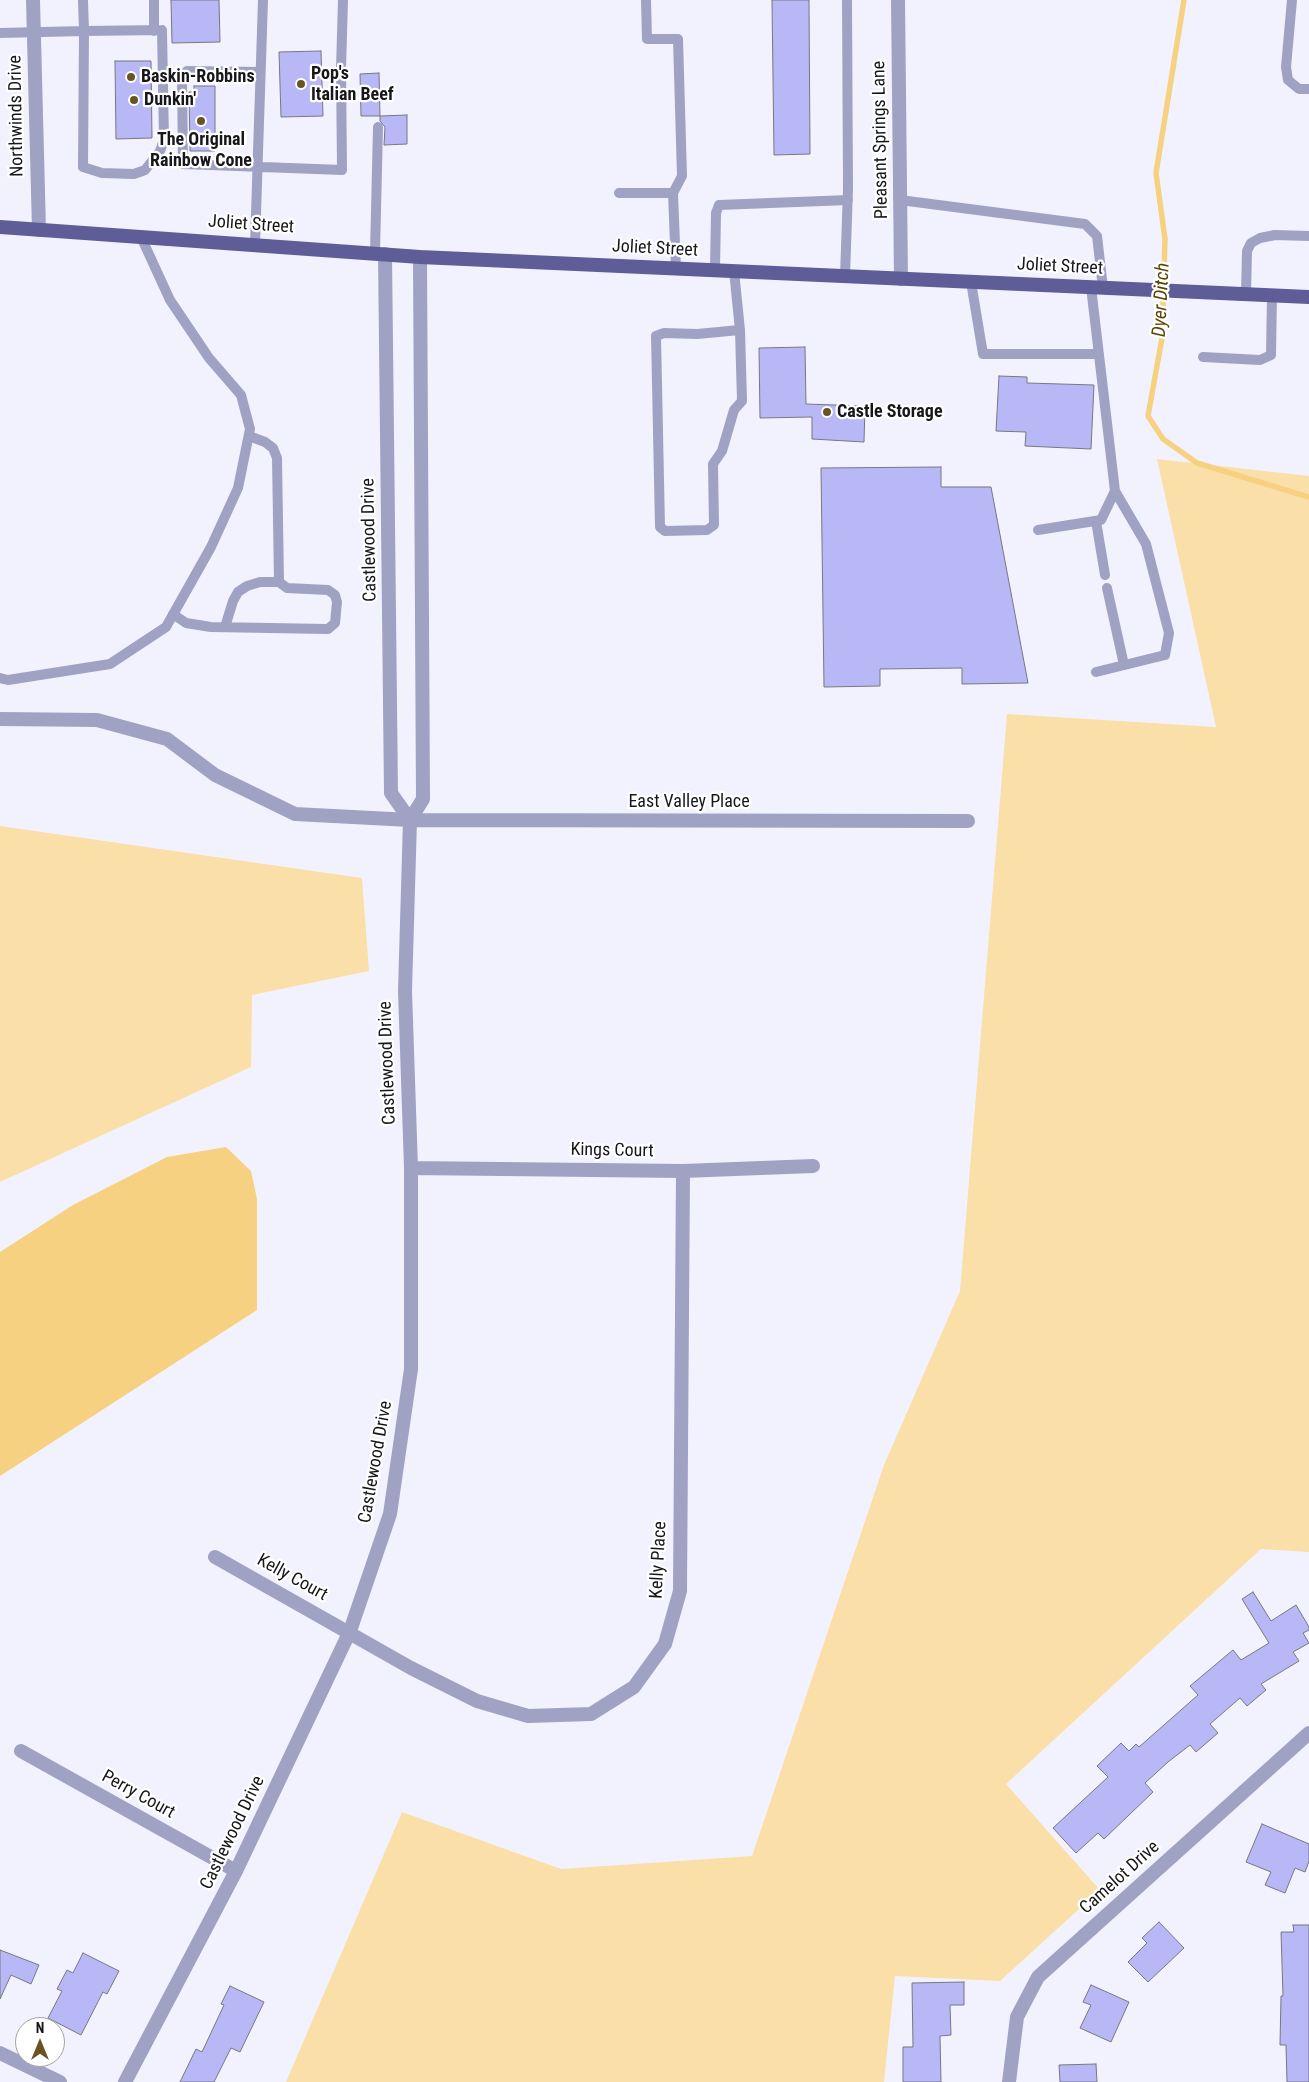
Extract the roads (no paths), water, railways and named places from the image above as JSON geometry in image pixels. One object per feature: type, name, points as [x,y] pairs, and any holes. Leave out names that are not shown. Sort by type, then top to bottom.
[{"type":"main road","name":"Joliet Street","points":[[0,227],[420,257],[1309,297]]},
{"type":"street","name":"Northwinds Drive","points":[[33,0],[39,230]]},
{"type":"street","name":"Pleasant Springs Lane","points":[[898,0],[901,279]]},
{"type":"street","name":"Castlewood Drive","points":[[380,254],[391,793],[410,820]]},
{"type":"street","name":"Castlewood Drive","points":[[124,2082],[236,1871],[350,1631],[390,1514],[412,1369],[411,1168],[405,991],[410,820],[423,799],[420,257]]},
{"type":"street","name":"East Valley Place","points":[[0,719],[97,720],[167,740],[215,776],[295,814],[410,820],[968,821]]},
{"type":"street","name":"Kings Court","points":[[411,1168],[683,1171],[813,1166]]},
{"type":"street","name":"Kelly Place","points":[[350,1631],[412,1668],[477,1702],[528,1716],[591,1714],[634,1687],[666,1644],[680,1591],[683,1171]]},
{"type":"street","name":"Kelly Court","points":[[215,1557],[350,1631]]},
{"type":"street","name":"Camelot Drive","points":[[1009,2082],[1016,2017],[1038,1977],[1309,1733]]},
{"type":"street","name":"Perry Court","points":[[21,1751],[236,1871]]},
{"type":"street","points":[[0,2053],[60,2082]]},
{"type":"lane","points":[[83,0],[83,167],[102,173],[134,174],[146,170],[160,151],[164,140],[158,31],[154,0]]},
{"type":"lane","points":[[255,244],[263,0]]},
{"type":"lane","points":[[260,72],[187,71],[182,78],[183,164],[342,170],[341,69],[343,0]]},
{"type":"lane","points":[[646,0],[646,39],[678,39],[682,176],[673,193],[676,269]]},
{"type":"lane","points":[[845,276],[848,200],[847,0]]},
{"type":"lane","points":[[1292,0],[1286,67],[1288,80],[1299,89],[1309,89]]},
{"type":"lane","points":[[0,33],[158,31]]},
{"type":"lane","points":[[378,127],[380,254]]},
{"type":"lane","points":[[619,193],[673,193]]},
{"type":"lane","points":[[715,270],[716,213],[719,205],[848,200]]},
{"type":"lane","points":[[900,200],[1085,224],[1097,236],[1099,354],[1115,491],[1146,544],[1169,633],[1165,655],[1096,672]]},
{"type":"lane","points":[[1246,294],[1247,251],[1250,243],[1260,238],[1275,235],[1309,236]]},
{"type":"lane","points":[[0,678],[8,680],[110,664],[166,627],[211,547],[238,488],[250,429],[241,395],[209,358],[170,300],[141,237]]},
{"type":"lane","points":[[734,271],[740,330],[742,401],[734,410],[722,450],[713,464],[714,525],[712,529],[708,530],[666,531],[660,527],[656,336],[664,333],[697,334],[740,330]]},
{"type":"lane","points":[[970,282],[983,354],[1099,354]]},
{"type":"lane","points":[[1203,358],[1260,360],[1271,355],[1272,295]]},
{"type":"lane","points":[[249,436],[265,442],[273,448],[277,458],[279,582]]},
{"type":"lane","points":[[1038,530],[1101,520],[1115,491]]},
{"type":"lane","points":[[1096,521],[1106,575]]},
{"type":"lane","points":[[173,614],[186,623],[225,627],[328,629],[335,623],[335,595],[328,590],[287,588],[279,582],[260,582],[247,586],[238,592],[233,601],[225,627]]},
{"type":"lane","points":[[1108,588],[1124,665]]},
{"type":"waterway","name":"Dyer Ditch","points":[[1184,0],[1156,173],[1165,239],[1162,338],[1148,416],[1163,439],[1197,463],[1309,497]]},
{"type":"place","name":"Baskin-Robbins","points":[[131,77]]},
{"type":"place","name":"Pop's Italian Beef","points":[[301,84]]},
{"type":"place","name":"Dunkin'","points":[[134,100]]},
{"type":"place","name":"The Original Rainbow Cone","points":[[201,121]]},
{"type":"place","name":"Castle Storage","points":[[827,412]]}]
